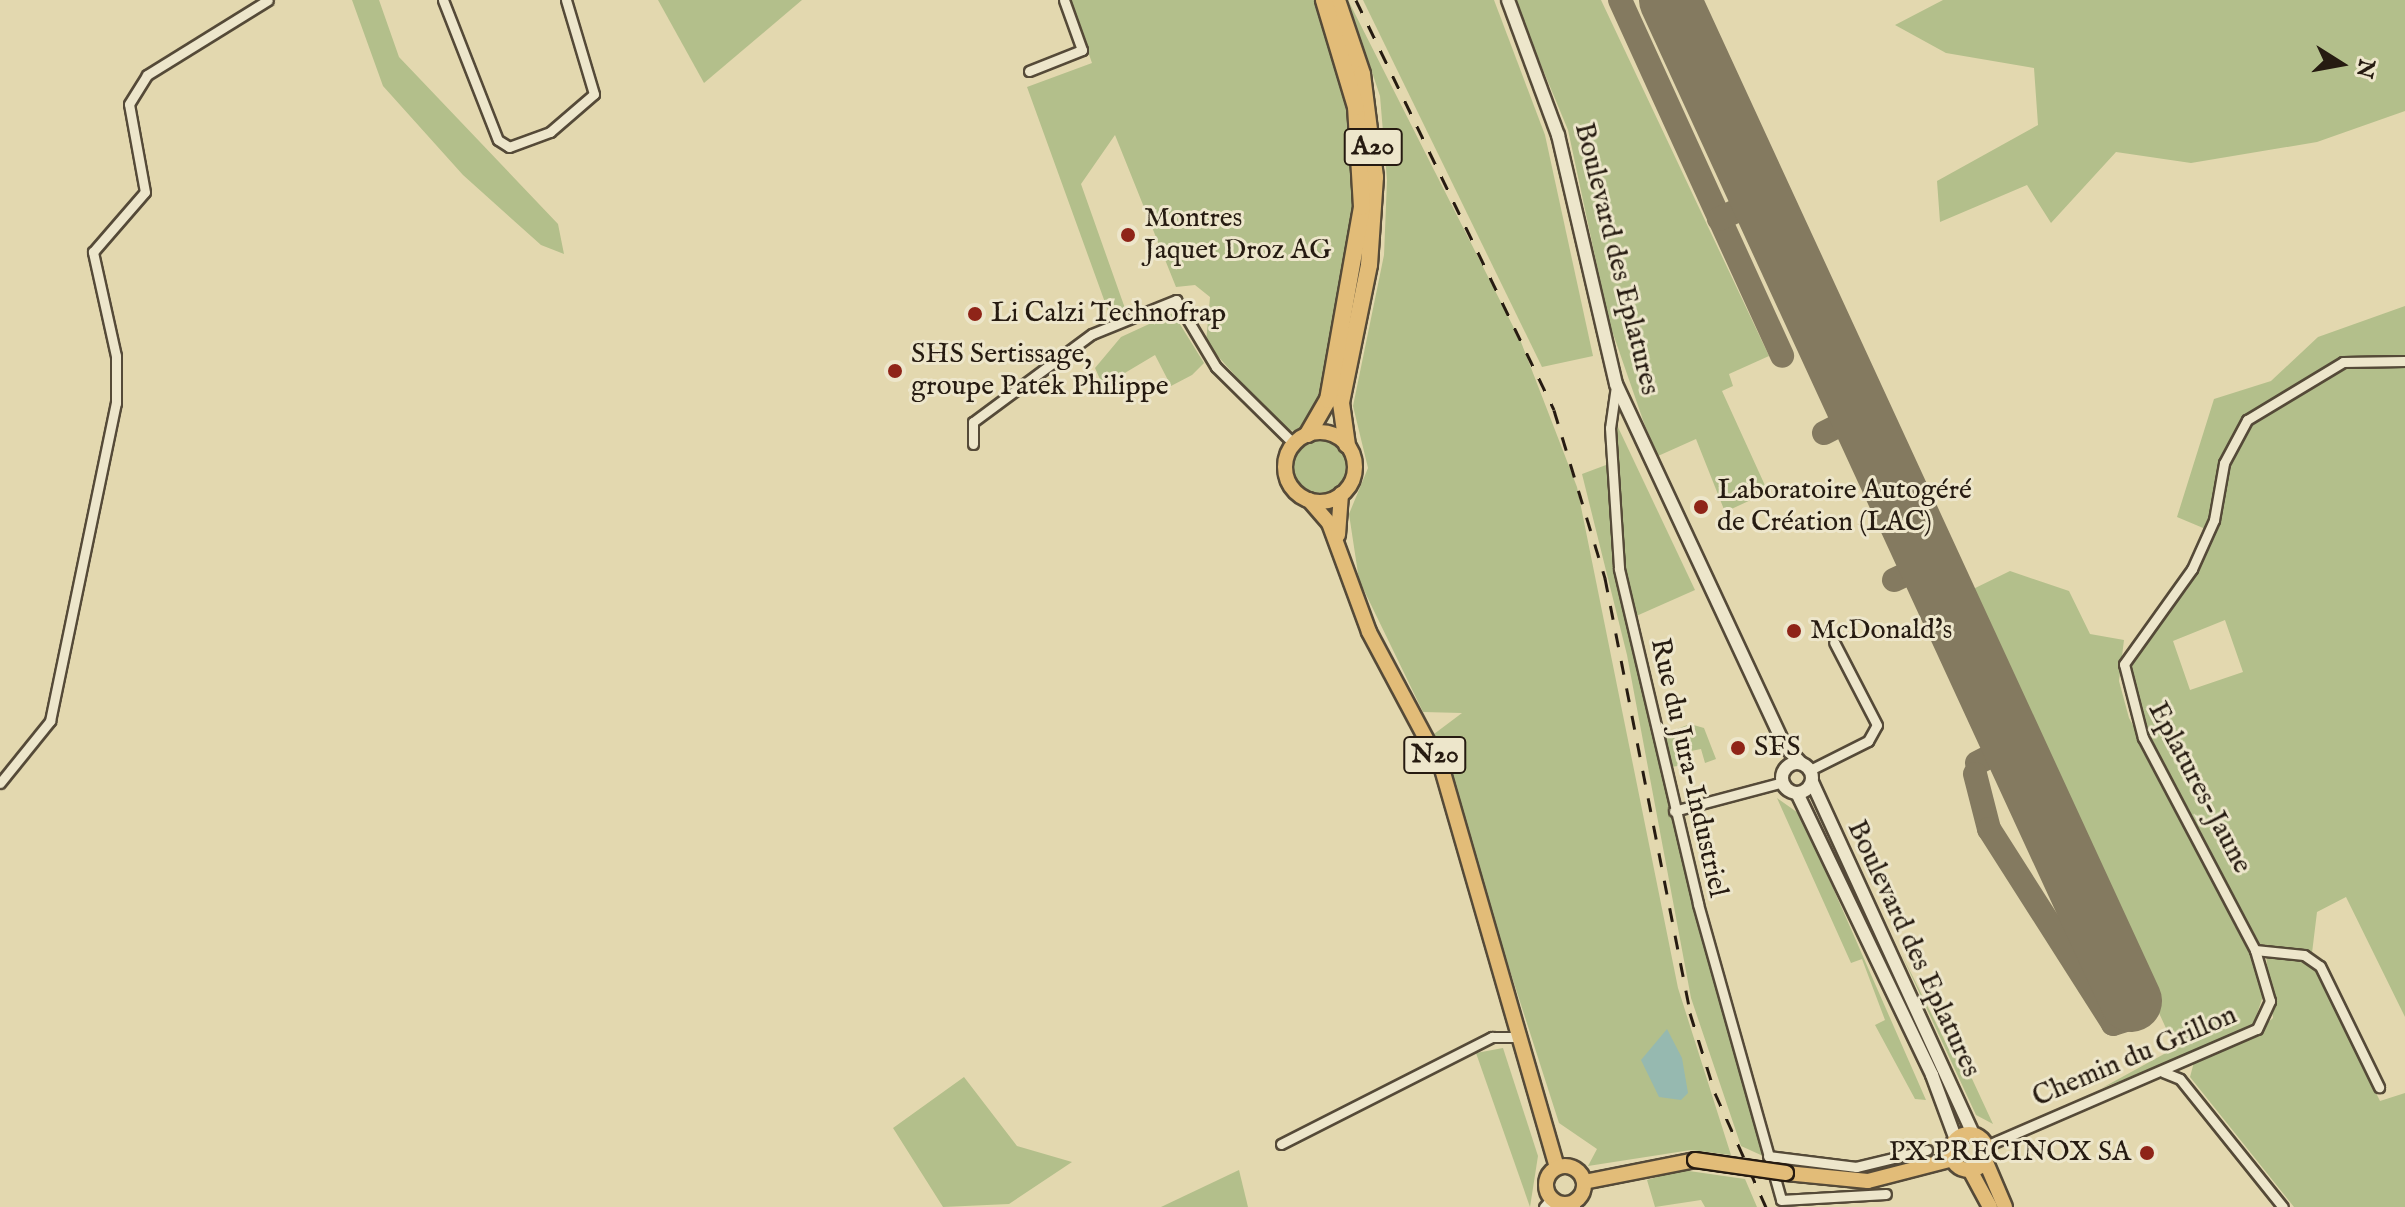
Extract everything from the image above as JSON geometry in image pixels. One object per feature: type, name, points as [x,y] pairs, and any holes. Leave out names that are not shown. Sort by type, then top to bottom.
[{"type":"highway","name":"A20","points":[[1301,439],[1328,400],[1362,207],[1356,107],[1324,0]]},
{"type":"highway","name":"A20","points":[[1337,0],[1362,74],[1375,177],[1369,265],[1341,403],[1347,445]]},
{"type":"main road","name":"Boulevard des Eplatures","points":[[1508,0],[1558,135],[1616,384],[1784,745],[1807,772],[1973,1134]]},
{"type":"main road","points":[[1301,439],[1325,432],[1347,445]]},
{"type":"main road","name":"N20","points":[[1301,439],[1286,476],[1309,500],[1338,543],[1369,632],[1445,777],[1557,1167],[1545,1184],[1548,1203],[1573,1205],[1584,1182]]},
{"type":"main road","name":"N20","points":[[1338,543],[1341,494],[1354,466],[1347,445]]},
{"type":"main road","points":[[1309,500],[1341,494]]},
{"type":"main road","name":"Boulevard des Eplatures","points":[[1784,745],[1784,776]]},
{"type":"main road","points":[[1807,772],[1797,793],[1784,776],[1807,772]]},
{"type":"main road","name":"Boulevard des Eplatures","points":[[1797,793],[1932,1075],[1956,1140]]},
{"type":"main road","points":[[1953,1159],[1956,1140],[1973,1134],[1986,1153],[2005,1207]]},
{"type":"main road","points":[[1970,1170],[1986,1153]]},
{"type":"main road","points":[[1953,1159],[1970,1170],[1990,1207]]},
{"type":"main road","points":[[1557,1167],[1574,1168],[1584,1182],[1695,1160],[1842,1180],[1898,1177],[1953,1159]]},
{"type":"street","points":[[0,783],[50,721],[116,403],[116,356],[93,252],[145,192],[129,104],[147,75],[268,0]]},
{"type":"street","points":[[443,0],[498,140],[509,147],[550,132],[594,94],[566,0]]},
{"type":"street","points":[[1029,71],[1082,50],[1064,0]]},
{"type":"street","points":[[973,444],[973,422],[1092,334],[1176,300],[1216,367],[1301,439]]},
{"type":"street","name":"Eplatures-Jaune","points":[[2255,950],[2143,738],[2124,664],[2192,569],[2214,520],[2224,463],[2247,420],[2343,362],[2405,361]]},
{"type":"street","name":"Rue du Jura-Industriel","points":[[1616,384],[1610,428],[1619,569],[1674,811],[1781,1200],[1886,1194]]},
{"type":"street","points":[[1807,772],[1868,741],[1877,725],[1834,642]]},
{"type":"street","points":[[1674,811],[1784,776]]},
{"type":"street","points":[[2255,950],[2304,955],[2320,966],[2379,1087]]},
{"type":"street","name":"Chemin du Grillon","points":[[1986,1153],[2263,1023],[2270,992],[2255,950]]},
{"type":"street","points":[[1281,1144],[1485,1040],[1519,1037]]},
{"type":"street","points":[[2163,1072],[2180,1079],[2283,1207]]},
{"type":"street","points":[[1768,1156],[1856,1167],[1927,1150]]},
{"type":"green space","points":[[352,0],[379,0],[399,57],[558,224],[564,254],[541,245],[463,175],[383,86]]},
{"type":"green space","points":[[658,0],[802,0],[704,83]]},
{"type":"green space","points":[[1070,0],[1316,0],[1348,102],[1356,229],[1317,411],[1299,431],[1284,430],[1206,343],[1210,297],[1195,285],[1176,287],[1115,135],[1081,184],[1127,314],[1111,319],[1027,87],[1092,63]]},
{"type":"green space","points":[[1348,0],[1521,342],[1577,487],[1678,988],[1731,1155],[1691,1150],[1588,1166],[1597,1149],[1559,1123],[1434,734],[1462,713],[1423,712],[1359,580],[1349,514],[1368,468],[1353,406],[1384,255],[1387,180],[1380,96]]},
{"type":"green space","points":[[1363,0],[1494,0],[1545,135],[1593,356],[1542,367]]},
{"type":"green space","points":[[1514,0],[1601,0],[1769,356],[1729,374],[1733,386],[1722,391],[1768,492],[1725,512],[1696,439],[1658,456],[1644,423],[1609,322],[1568,130]]},
{"type":"green space","points":[[1943,0],[2405,0],[2405,111],[2317,142],[2191,163],[2116,152],[2051,223],[2027,185],[1940,222],[1937,181],[2038,125],[2034,68],[1946,53],[1895,25]]},
{"type":"green space","points":[[2405,306],[2405,1017],[2346,897],[2317,912],[2312,953],[2257,944],[2146,736],[2128,667],[2140,642],[2187,590],[2215,533],[2177,517],[2214,399],[2271,381],[2318,337]],"holes":[[[2225,620],[2243,672],[2190,690],[2173,641]]]},
{"type":"green space","points":[[1173,313],[1204,363],[1192,375],[1171,386],[1155,355],[1103,386],[1095,368],[1121,337]]},
{"type":"green space","points":[[1617,425],[1695,590],[1634,617],[1620,547]]},
{"type":"green space","points":[[1319,439],[1339,447],[1347,467],[1339,487],[1319,495],[1299,487],[1291,467],[1299,447]]},
{"type":"green space","points":[[1606,465],[1627,620],[1763,1156],[1741,1146],[1691,998],[1627,655],[1582,474]]},
{"type":"green space","points":[[2010,571],[2069,591],[2090,634],[2124,640],[2119,681],[2129,718],[2228,899],[2265,990],[2252,1029],[2102,1088],[2175,1048],[1967,592]]},
{"type":"green space","points":[[1690,724],[1704,728],[1716,759],[1705,763],[1701,749],[1676,754],[1678,766],[1670,767],[1664,734]]},
{"type":"green space","points":[[1777,798],[1801,815],[1926,1100],[1915,1099],[1875,1025],[1885,1020],[1862,959],[1851,963]]},
{"type":"green space","points":[[1900,951],[1953,1057],[1961,1055],[1993,1124],[1976,1115]]},
{"type":"green space","points":[[2266,955],[2306,960],[2315,968],[2380,1101],[2405,1093],[2405,1207],[2294,1207],[2190,1077],[2194,1062],[2246,1041],[2273,1018]]},
{"type":"green space","points":[[1503,1048],[1538,1156],[1530,1207],[1476,1053]]},
{"type":"green space","points":[[964,1077],[1017,1146],[1072,1162],[1009,1204],[943,1207],[893,1128]]},
{"type":"green space","points":[[1239,1170],[1248,1207],[1161,1207]]},
{"type":"green space","points":[[1682,1170],[1745,1179],[1757,1207],[1705,1207],[1701,1200],[1655,1207],[1647,1180]]},
{"type":"water","points":[[1667,1029],[1682,1058],[1688,1093],[1681,1100],[1659,1097],[1641,1060]]},
{"type":"taxiway","points":[[1620,0],[1782,356]]},
{"type":"taxiway","points":[[1719,219],[1762,199]]},
{"type":"taxiway","points":[[1824,433],[1861,414]]},
{"type":"taxiway","points":[[1894,580],[1929,564]]},
{"type":"taxiway","points":[[1977,763],[2011,746]]},
{"type":"taxiway","points":[[1975,774],[1989,829],[2113,1024],[2133,1018],[2131,1001]]},
{"type":"runway","points":[[1670,0],[2131,1001]]},
{"type":"railway","points":[[1356,0],[1554,410],[1605,578],[1690,1013],[1715,1093],[1766,1207]]},
{"type":"place","name":"Montres Jaquet Droz AG","points":[[1128,235]]},
{"type":"place","name":"Li Calzi Technofrap","points":[[975,314]]},
{"type":"place","name":"SHS Sertissage, groupe Patek Philippe","points":[[895,371]]},
{"type":"place","name":"Laboratoire Autogéré de Création (LAC)","points":[[1701,507]]},
{"type":"place","name":"McDonald's","points":[[1794,631]]},
{"type":"place","name":"SFS","points":[[1738,748]]},
{"type":"place","name":"PX PRECINOX SA","points":[[2147,1153]]}]
